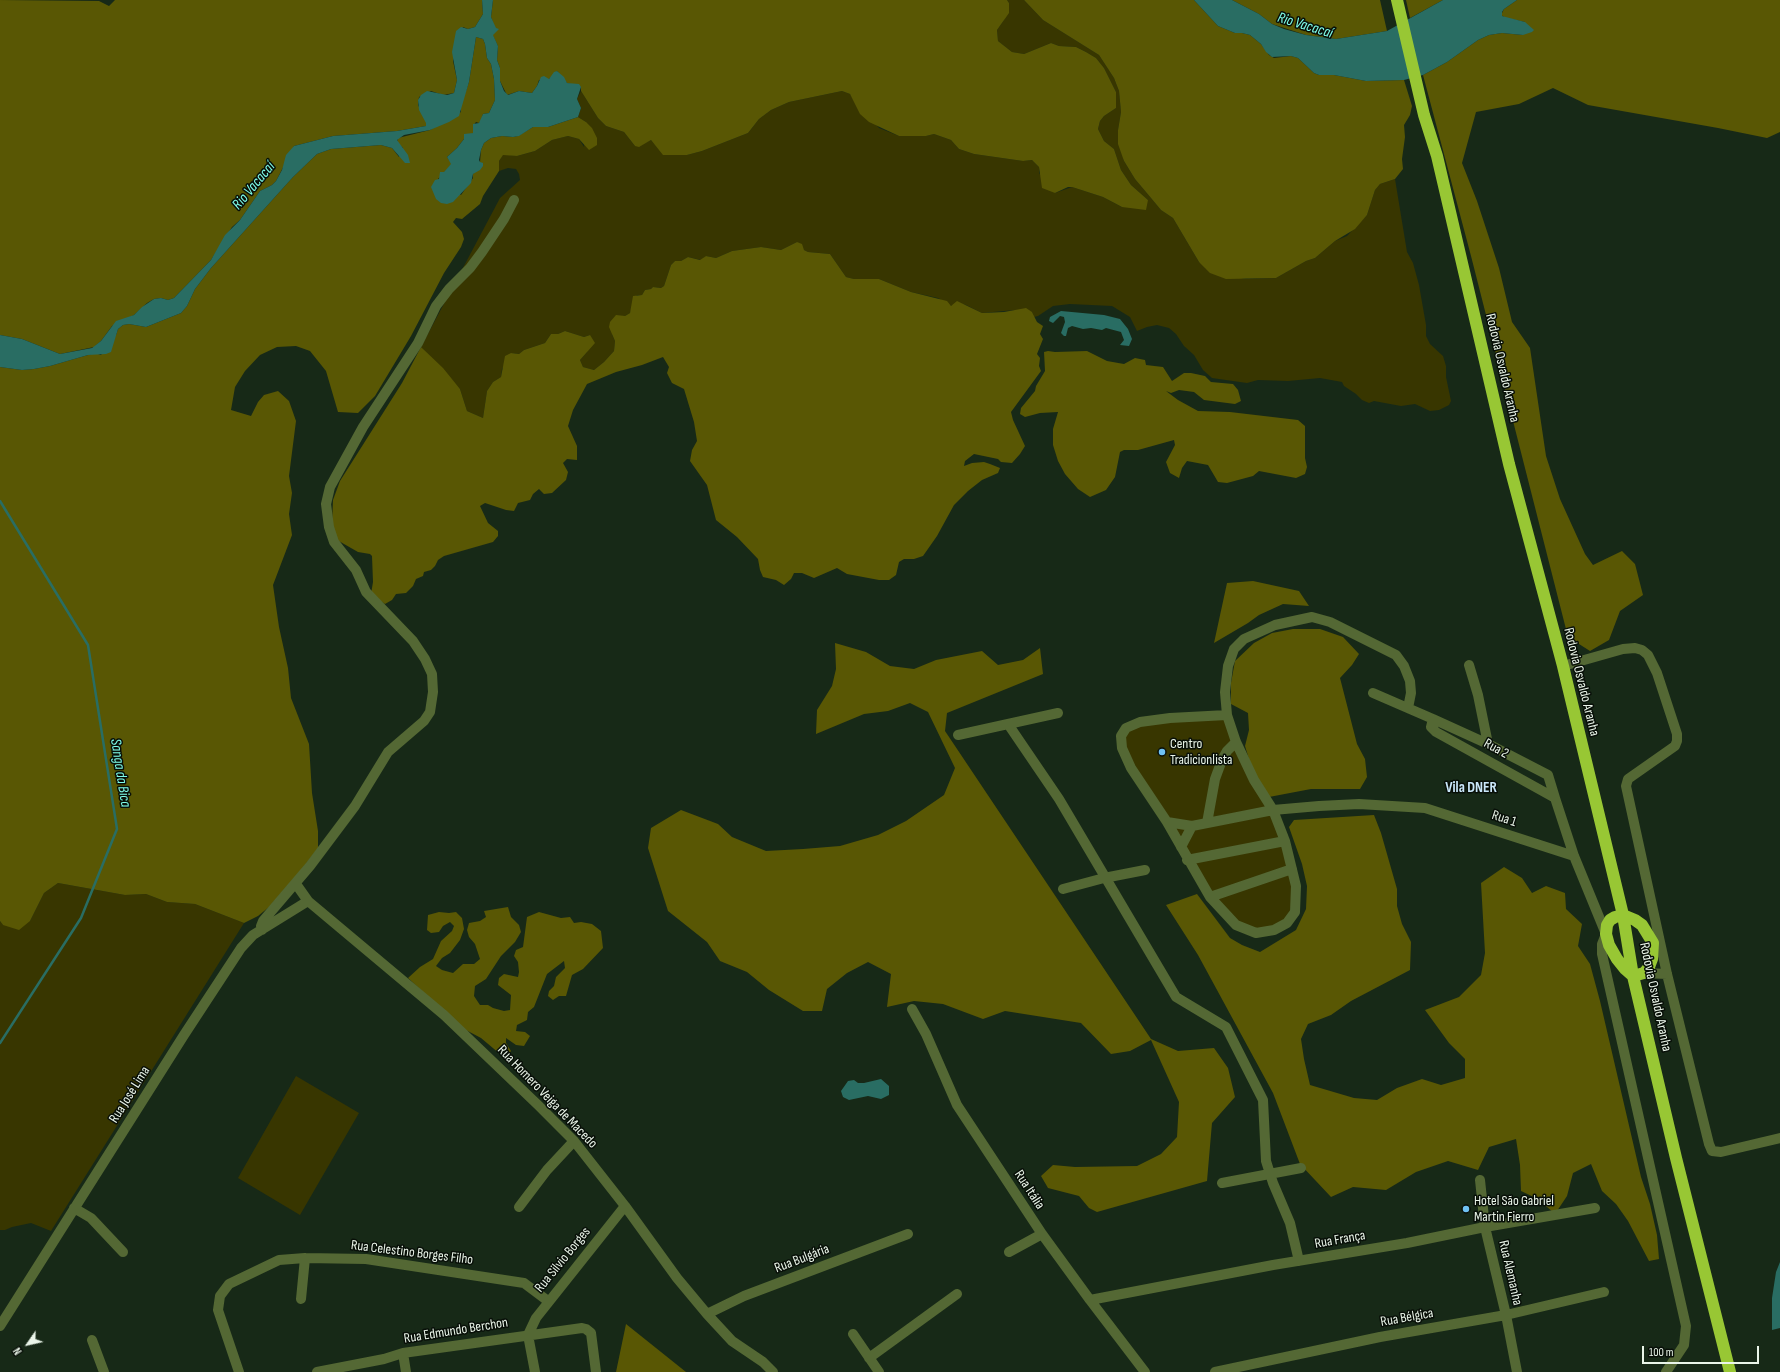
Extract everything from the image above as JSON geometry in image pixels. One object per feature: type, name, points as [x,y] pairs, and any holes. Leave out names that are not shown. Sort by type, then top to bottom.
[{"type":"highway","name":"Rodovia Osvaldo Aranha","points":[[1397,0],[1424,115],[1435,149],[1508,464],[1563,666],[1623,915],[1639,975],[1676,1158],[1730,1372]]},
{"type":"highway","points":[[1623,915],[1642,925],[1657,942],[1652,959],[1639,975],[1625,969],[1609,945],[1606,934],[1607,926],[1610,920],[1623,915]]},
{"type":"street","points":[[262,930],[261,926],[263,921],[296,884],[355,806],[388,752],[424,721],[430,712],[432,674],[425,659],[413,641],[369,597],[356,570],[334,542],[329,527],[326,504],[330,487],[363,427],[418,343],[436,306],[449,289],[470,268],[482,252],[504,219],[514,200]]},
{"type":"street","points":[[1227,715],[1170,718],[1140,722],[1126,728],[1121,736],[1122,748],[1131,768],[1167,822],[1187,860],[1210,897],[1236,925],[1256,932],[1274,930],[1287,923],[1295,912],[1296,886],[1285,841],[1273,810],[1254,780],[1236,742],[1227,715],[1225,692],[1228,666],[1234,649],[1244,639],[1275,625],[1312,617],[1330,622],[1396,655],[1404,666],[1410,681],[1411,693],[1408,708]]},
{"type":"street","points":[[1563,666],[1623,649],[1635,648],[1642,650],[1648,655],[1657,673],[1678,741],[1676,746],[1628,779],[1626,786],[1657,942],[1668,974],[1691,1073],[1712,1151],[1721,1152],[1780,1138]]},
{"type":"street","points":[[1469,665],[1478,695],[1488,744]]},
{"type":"street","name":"Rua 2","points":[[1373,693],[1488,744],[1548,775],[1574,856],[1606,934]]},
{"type":"street","points":[[958,735],[1058,713]]},
{"type":"street","name":"Rua 2","points":[[1433,719],[1431,727],[1436,732],[1555,798]]},
{"type":"street","points":[[1008,724],[1060,799],[1104,878],[1176,997],[1226,1027],[1263,1100],[1266,1161],[1290,1223],[1299,1262]]},
{"type":"street","points":[[1207,823],[1217,772],[1227,751],[1236,742]]},
{"type":"street","name":"Rua 1","points":[[1192,826],[1273,810],[1359,804],[1425,808],[1574,856]]},
{"type":"street","points":[[1167,822],[1192,826],[1181,847]]},
{"type":"street","points":[[1187,860],[1285,841]]},
{"type":"street","points":[[1210,897],[1292,869]]},
{"type":"street","points":[[1063,889],[1104,878],[1145,870]]},
{"type":"street","name":"Rua Homero Veiga de Macedo","points":[[296,884],[308,901],[444,1015],[574,1141],[625,1206],[677,1278],[707,1314],[732,1341],[763,1362],[772,1372]]},
{"type":"street","name":"Rua José Lima","points":[[0,1326],[184,1035],[241,948],[253,935],[308,901]]},
{"type":"street","points":[[1606,934],[1602,944],[1602,954],[1686,1326],[1684,1346],[1666,1372]]},
{"type":"street","points":[[1639,975],[1668,974]]},
{"type":"street","name":"Rua Itália","points":[[912,1009],[926,1034],[957,1105],[1042,1234],[1145,1372]]},
{"type":"street","points":[[519,1207],[547,1170],[574,1141]]},
{"type":"street","points":[[1222,1183],[1301,1168]]},
{"type":"street","name":"Rua Alemanha","points":[[1480,1180],[1485,1227],[1506,1314],[1517,1372]]},
{"type":"street","name":"Rua Silvio Borges","points":[[528,1335],[536,1318],[548,1301],[625,1206]]},
{"type":"street","points":[[74,1208],[91,1218],[123,1252]]},
{"type":"street","name":"Rua França","points":[[1090,1300],[1273,1265],[1299,1262],[1407,1243],[1485,1227],[1595,1208]]},
{"type":"street","name":"Rua Bulgária","points":[[707,1314],[744,1296],[908,1234]]},
{"type":"street","points":[[1009,1252],[1042,1234]]},
{"type":"street","points":[[300,1299],[305,1258]]},
{"type":"street","name":"Rua Celestino Borges Filho","points":[[239,1372],[218,1310],[220,1296],[229,1284],[279,1260],[305,1258],[366,1259],[524,1283],[548,1301]]},
{"type":"street","name":"Rua Bélgica","points":[[1215,1372],[1373,1339],[1506,1314],[1604,1292]]},
{"type":"street","points":[[869,1358],[957,1294]]},
{"type":"street","name":"Rua Edmundo Berchon","points":[[317,1372],[384,1359],[404,1353],[582,1328],[591,1333],[596,1372]]},
{"type":"street","points":[[853,1334],[879,1372]]},
{"type":"street","points":[[528,1335],[535,1372]]},
{"type":"street","points":[[92,1340],[104,1372]]},
{"type":"street","points":[[404,1353],[406,1372]]},
{"type":"shaded area","points":[[0,0],[99,1],[109,6],[115,0],[482,0],[483,14],[475,27],[468,29],[463,27],[453,61],[457,80],[454,93],[443,95],[431,91],[419,97],[418,105],[426,121],[426,126],[397,131],[333,136],[294,146],[276,181],[272,185],[260,191],[240,220],[232,227],[211,260],[174,298],[168,300],[161,298],[154,299],[147,303],[134,315],[112,326],[101,341],[94,347],[60,354],[22,339],[0,335]]},
{"type":"shaded area","points":[[493,0],[1007,0],[1009,3],[1009,13],[997,30],[998,41],[1012,52],[1024,54],[1051,43],[1059,46],[1076,47],[1096,58],[1104,68],[1116,92],[1116,108],[1104,116],[1100,121],[1098,129],[1104,141],[1114,149],[1121,170],[1131,185],[1148,200],[1146,210],[1122,207],[1103,197],[1072,187],[1068,187],[1055,193],[1042,188],[1039,167],[1032,160],[1023,161],[974,154],[959,149],[951,140],[934,134],[926,136],[899,136],[869,122],[860,114],[850,94],[842,91],[789,102],[771,110],[759,119],[748,133],[702,151],[687,155],[663,155],[651,140],[639,147],[635,146],[624,132],[606,126],[598,118],[581,91],[581,87],[567,83],[557,71],[549,79],[539,80],[532,93],[519,91],[507,95],[500,81],[500,68],[497,60],[498,46],[492,34],[496,31],[491,17]]},
{"type":"shaded area","points":[[1007,0],[1024,0],[1043,20],[1099,55],[1114,78],[1119,91],[1121,112],[1118,130],[1124,161],[1135,179],[1161,210],[1173,218],[1199,262],[1244,279],[1276,278],[1306,261],[1315,258],[1335,241],[1347,236],[1367,215],[1375,190],[1380,184],[1395,179],[1407,252],[1413,263],[1419,285],[1426,325],[1426,336],[1430,344],[1443,356],[1446,366],[1446,377],[1451,401],[1449,405],[1439,410],[1430,411],[1415,404],[1401,406],[1374,401],[1369,403],[1362,400],[1344,386],[1342,382],[1320,378],[1288,381],[1258,380],[1247,383],[1212,378],[1203,370],[1194,355],[1184,346],[1176,334],[1169,328],[1157,325],[1137,331],[1130,317],[1112,306],[1070,304],[1053,306],[1034,317],[1032,312],[1015,310],[982,313],[959,303],[951,306],[938,298],[911,292],[879,279],[854,279],[846,277],[830,254],[808,252],[804,250],[797,242],[781,250],[761,247],[732,251],[716,258],[706,256],[701,260],[688,257],[681,261],[675,261],[671,265],[664,286],[661,288],[653,287],[645,290],[642,295],[637,295],[630,313],[625,316],[612,334],[615,341],[614,351],[604,362],[594,370],[583,367],[580,360],[587,352],[590,335],[584,337],[565,331],[558,334],[551,334],[545,343],[524,350],[519,354],[511,353],[502,369],[501,377],[493,382],[487,391],[483,418],[467,411],[460,389],[421,347],[500,198],[520,180],[516,169],[508,168],[499,171],[499,161],[503,154],[517,156],[535,151],[552,140],[568,136],[579,139],[584,147],[586,122],[578,117],[581,108],[577,99],[581,91],[598,118],[606,126],[624,132],[635,146],[639,146],[651,140],[664,155],[687,155],[702,151],[748,133],[759,119],[771,110],[789,102],[842,91],[850,94],[879,128],[899,136],[926,136],[934,134],[951,140],[959,149],[974,154],[1023,161],[1032,160],[1039,167],[1039,173],[1055,193],[1072,187],[1103,197],[1122,207],[1148,200],[1131,185],[1121,170],[1114,149],[1104,141],[1098,129],[1100,121],[1104,116],[1116,108],[1116,92],[1104,68],[1096,58],[1076,47],[1059,46],[1051,43],[1024,54],[1012,52],[998,41],[997,30],[1004,20],[1009,3]]},
{"type":"shaded area","points":[[1024,0],[1194,0],[1218,26],[1235,33],[1250,35],[1261,44],[1269,55],[1274,58],[1291,56],[1298,58],[1314,73],[1319,75],[1334,75],[1366,81],[1404,80],[1412,106],[1410,115],[1404,125],[1405,137],[1402,159],[1403,169],[1395,179],[1380,184],[1375,190],[1367,215],[1355,229],[1335,241],[1315,258],[1306,261],[1276,278],[1226,279],[1210,273],[1199,262],[1173,218],[1161,210],[1135,179],[1124,161],[1118,144],[1118,130],[1121,112],[1119,91],[1114,78],[1099,55],[1043,20]]},
{"type":"shaded area","points":[[1232,0],[1380,0],[1387,31],[1336,39],[1306,35],[1272,24],[1259,14]]},
{"type":"shaded area","points":[[1406,0],[1443,0],[1410,18]]},
{"type":"shaded area","points":[[1517,0],[1780,0],[1780,132],[1767,138],[1588,105],[1553,88],[1519,104],[1476,112],[1462,163],[1477,201],[1499,268],[1512,322],[1530,348],[1546,456],[1560,499],[1585,554],[1593,565],[1622,551],[1635,564],[1643,595],[1620,611],[1609,640],[1590,651],[1568,637],[1471,256],[1423,75],[1447,62],[1478,40],[1489,35],[1502,33],[1523,35],[1525,22],[1506,18],[1501,15],[1504,9]]},
{"type":"shaded area","points":[[476,37],[483,39],[485,44],[487,58],[491,64],[494,79],[495,100],[489,113],[483,114],[481,121],[479,123],[476,122],[473,126],[473,133],[464,139],[447,157],[452,164],[438,179],[461,195],[473,178],[473,174],[480,162],[481,150],[484,143],[491,138],[518,136],[533,127],[548,127],[578,117],[592,128],[597,138],[597,145],[589,150],[579,139],[568,136],[552,140],[535,151],[517,156],[503,155],[499,161],[499,171],[483,196],[480,204],[462,219],[456,218],[453,222],[462,232],[464,239],[461,247],[444,273],[411,336],[375,396],[358,413],[338,412],[326,371],[310,351],[296,346],[277,347],[260,355],[245,371],[235,387],[231,410],[251,416],[258,402],[264,395],[278,391],[289,401],[296,421],[289,476],[292,493],[289,514],[292,535],[273,585],[279,627],[288,668],[291,698],[309,744],[312,793],[318,831],[318,848],[269,907],[258,916],[244,923],[195,904],[167,902],[146,894],[125,895],[58,883],[44,893],[30,921],[19,930],[3,925],[0,921],[0,367],[22,370],[34,369],[95,353],[101,355],[116,335],[118,329],[123,325],[129,324],[146,327],[181,313],[187,306],[195,289],[211,268],[293,177],[317,154],[331,149],[381,145],[392,148],[399,157],[403,148],[397,142],[398,138],[430,130],[461,112],[461,105],[469,82]]},
{"type":"shaded area","points":[[797,242],[802,244],[804,250],[808,252],[830,254],[846,277],[854,279],[879,279],[911,292],[947,301],[951,306],[957,301],[982,313],[1004,312],[1026,308],[1032,312],[1037,322],[1043,326],[1040,334],[1043,339],[1037,354],[1040,358],[1039,366],[1041,371],[1011,412],[1025,446],[1012,463],[1001,462],[998,459],[974,454],[965,461],[964,466],[972,463],[984,462],[1000,468],[998,473],[982,480],[954,505],[937,536],[923,556],[914,559],[904,559],[899,562],[896,575],[889,580],[879,580],[847,574],[837,568],[814,578],[802,573],[794,573],[791,579],[784,585],[776,580],[763,577],[758,559],[737,537],[716,520],[707,485],[690,461],[692,450],[697,441],[694,422],[684,389],[672,383],[667,373],[669,367],[663,357],[642,365],[616,372],[587,384],[573,410],[568,426],[577,446],[577,460],[567,459],[563,463],[568,472],[566,480],[552,493],[544,494],[539,489],[533,494],[530,500],[518,503],[514,511],[485,503],[480,506],[488,523],[498,531],[498,536],[493,542],[444,556],[438,560],[431,570],[424,572],[423,576],[416,579],[413,586],[406,593],[396,594],[392,600],[385,604],[371,594],[373,582],[372,556],[370,554],[358,552],[337,540],[332,524],[333,500],[340,481],[402,383],[421,347],[443,368],[460,389],[467,411],[483,418],[487,391],[493,382],[501,377],[505,356],[511,353],[519,354],[524,350],[545,343],[551,334],[558,334],[565,331],[584,337],[590,335],[595,343],[580,360],[583,367],[594,370],[614,351],[615,341],[609,327],[610,322],[616,315],[625,316],[630,313],[633,296],[642,295],[645,290],[653,287],[661,288],[664,286],[671,265],[675,261],[681,261],[688,257],[700,260],[706,256],[716,258],[732,251],[761,247],[781,250]]},
{"type":"shaded area","points":[[1087,351],[1107,361],[1124,364],[1135,358],[1145,360],[1146,365],[1163,367],[1172,381],[1184,373],[1191,373],[1205,376],[1211,382],[1233,384],[1238,390],[1241,401],[1235,404],[1204,400],[1194,392],[1179,390],[1171,393],[1166,391],[1178,400],[1198,411],[1230,412],[1298,420],[1305,426],[1305,458],[1307,467],[1305,474],[1296,478],[1259,471],[1253,476],[1227,483],[1218,482],[1208,465],[1187,461],[1182,468],[1179,478],[1170,473],[1166,462],[1175,445],[1174,440],[1138,450],[1124,450],[1120,452],[1115,477],[1106,490],[1090,497],[1078,489],[1065,474],[1058,461],[1053,445],[1053,429],[1058,412],[1040,413],[1025,417],[1020,414],[1021,408],[1035,391],[1036,386],[1045,371],[1044,352]]},
{"type":"shaded area","points":[[1253,581],[1299,591],[1309,606],[1283,604],[1259,615],[1214,643],[1227,583]]},
{"type":"shaded area","points":[[1293,629],[1320,629],[1343,637],[1359,654],[1352,665],[1340,678],[1357,744],[1365,759],[1367,777],[1360,789],[1311,789],[1269,797],[1252,769],[1245,746],[1249,730],[1248,713],[1231,704],[1231,683],[1235,661],[1254,643],[1272,633]]},
{"type":"shaded area","points":[[835,643],[866,652],[890,666],[914,669],[936,660],[982,651],[998,665],[1023,660],[1040,648],[1043,674],[947,713],[945,731],[1151,1039],[1178,1051],[1214,1048],[1228,1068],[1235,1097],[1212,1123],[1207,1181],[1097,1212],[1089,1208],[1079,1196],[1048,1188],[1041,1176],[1053,1165],[1075,1167],[1137,1166],[1161,1154],[1177,1137],[1179,1102],[1151,1040],[1130,1051],[1111,1054],[1081,1023],[1005,1011],[983,1019],[943,1004],[914,1001],[887,1007],[891,974],[868,962],[847,973],[827,989],[822,1011],[803,1011],[769,990],[747,972],[720,961],[707,942],[668,911],[648,848],[651,828],[681,810],[718,824],[732,837],[766,851],[803,849],[840,846],[878,835],[906,821],[944,795],[955,768],[928,712],[910,703],[888,711],[864,714],[816,734],[817,710],[832,686],[836,669]]},
{"type":"shaded area","points":[[1227,715],[1273,810],[1296,886],[1287,923],[1256,933],[1236,925],[1210,897],[1122,748],[1126,728]]},
{"type":"shaded area","points":[[1374,815],[1381,833],[1397,889],[1397,906],[1402,924],[1411,942],[1410,970],[1351,1001],[1331,1015],[1308,1024],[1301,1039],[1310,1085],[1354,1098],[1377,1100],[1397,1088],[1422,1079],[1441,1085],[1465,1078],[1465,1059],[1449,1043],[1425,1010],[1459,997],[1481,975],[1485,953],[1481,883],[1504,867],[1522,878],[1532,893],[1546,886],[1565,893],[1566,909],[1582,924],[1578,946],[1590,964],[1600,1001],[1641,1177],[1650,1204],[1657,1235],[1659,1259],[1649,1261],[1628,1221],[1616,1204],[1602,1191],[1591,1164],[1573,1173],[1567,1196],[1555,1214],[1538,1199],[1521,1191],[1520,1165],[1516,1139],[1489,1147],[1478,1170],[1448,1161],[1416,1172],[1386,1190],[1353,1187],[1331,1197],[1300,1164],[1273,1093],[1198,955],[1166,905],[1197,894],[1230,938],[1242,945],[1260,952],[1296,930],[1306,909],[1307,886],[1302,864],[1289,827],[1294,820]]},
{"type":"shaded area","points":[[58,883],[125,895],[146,894],[167,902],[195,904],[244,923],[51,1231],[31,1223],[0,1230],[0,921],[3,925],[30,921],[44,893]]},
{"type":"shaded area","points":[[508,907],[511,917],[519,925],[521,932],[515,942],[501,956],[486,979],[475,986],[474,996],[480,1005],[488,1005],[504,1011],[510,1010],[511,995],[498,985],[499,978],[504,974],[518,977],[518,962],[514,956],[516,950],[523,947],[527,917],[539,912],[561,918],[570,917],[574,923],[581,922],[592,924],[601,931],[603,948],[583,969],[572,975],[566,996],[559,996],[553,1000],[548,996],[549,991],[554,986],[556,977],[565,968],[564,961],[547,974],[534,1007],[528,1012],[527,1020],[517,1025],[516,1031],[525,1032],[530,1036],[524,1046],[516,1045],[506,1038],[506,1043],[511,1051],[508,1055],[500,1054],[481,1038],[462,1028],[408,978],[420,967],[433,959],[441,941],[452,931],[454,926],[450,922],[443,926],[439,932],[431,933],[427,930],[428,915],[439,912],[456,912],[462,918],[464,929],[460,940],[450,953],[442,958],[436,966],[442,970],[453,973],[463,964],[474,964],[480,959],[475,944],[469,937],[467,930],[469,923],[480,921],[486,917],[484,911]]},
{"type":"shaded area","points":[[296,1076],[359,1113],[300,1215],[238,1178]]},
{"type":"shaded area","points":[[626,1324],[686,1372],[616,1372]]},
{"type":"water","points":[[482,0],[493,0],[491,17],[496,28],[499,29],[493,35],[498,46],[497,60],[500,68],[500,81],[504,91],[508,95],[519,91],[532,93],[541,77],[544,76],[549,79],[554,72],[557,71],[564,77],[567,83],[579,84],[581,87],[577,99],[581,108],[578,117],[548,127],[533,127],[519,136],[502,136],[491,138],[484,143],[479,160],[483,163],[483,166],[480,170],[473,174],[471,183],[453,202],[447,204],[441,203],[436,199],[431,187],[435,180],[439,179],[440,172],[444,172],[451,164],[447,157],[464,139],[464,134],[473,133],[473,124],[479,123],[483,114],[489,113],[495,100],[494,79],[491,64],[487,58],[485,44],[483,39],[476,37],[469,82],[459,116],[430,130],[404,135],[397,140],[408,155],[410,163],[405,163],[392,148],[381,145],[331,149],[317,154],[293,177],[211,268],[195,289],[187,306],[181,313],[146,327],[129,324],[123,325],[118,329],[111,352],[106,354],[88,355],[34,369],[22,370],[0,367],[0,335],[22,339],[60,354],[92,348],[101,341],[116,321],[134,315],[142,307],[154,299],[161,298],[168,300],[174,298],[211,260],[225,235],[240,220],[260,191],[272,185],[276,181],[282,170],[286,155],[294,146],[333,136],[397,131],[426,126],[426,123],[419,110],[418,100],[421,95],[427,91],[447,95],[454,93],[457,80],[452,52],[456,31],[461,27],[468,29],[475,27],[483,14]]},
{"type":"water","points":[[1194,0],[1232,0],[1259,14],[1272,24],[1284,29],[1306,35],[1336,39],[1387,31],[1443,0],[1517,0],[1504,9],[1502,16],[1525,22],[1534,30],[1523,35],[1502,33],[1489,35],[1478,40],[1447,62],[1423,75],[1404,80],[1366,81],[1334,75],[1319,75],[1314,73],[1298,58],[1291,56],[1272,57],[1266,52],[1261,44],[1250,35],[1235,33],[1218,26]]},
{"type":"water","points":[[1061,311],[1104,315],[1120,319],[1128,329],[1132,339],[1129,346],[1120,345],[1124,340],[1121,332],[1106,328],[1102,330],[1091,328],[1083,329],[1072,326],[1068,328],[1066,336],[1064,336],[1061,333],[1065,322],[1064,317],[1060,316],[1053,323],[1049,321],[1050,317]]},
{"type":"water","points":[[881,1079],[889,1086],[889,1095],[881,1099],[868,1096],[849,1100],[843,1097],[841,1091],[848,1081],[854,1080],[858,1083],[864,1083]]},
{"type":"water","points":[[1780,1262],[1780,1328],[1772,1330],[1772,1298],[1776,1272]]},
{"type":"waterway","name":"Sanga da Bica","points":[[0,501],[88,645],[117,829],[81,918],[0,1043]]},
{"type":"place","name":"Centro Tradicionlista","points":[[1162,752]]},
{"type":"place","name":"Hotel São Gabriel Martin Fierro","points":[[1466,1209]]},
{"type":"district","name":"Vila DNER","points":[[1471,788]]},
{"type":"water label","name":"Rio Vacacaí","points":[[1305,26]]},
{"type":"water label","name":"Rio Vacacaí","points":[[254,186]]}]
